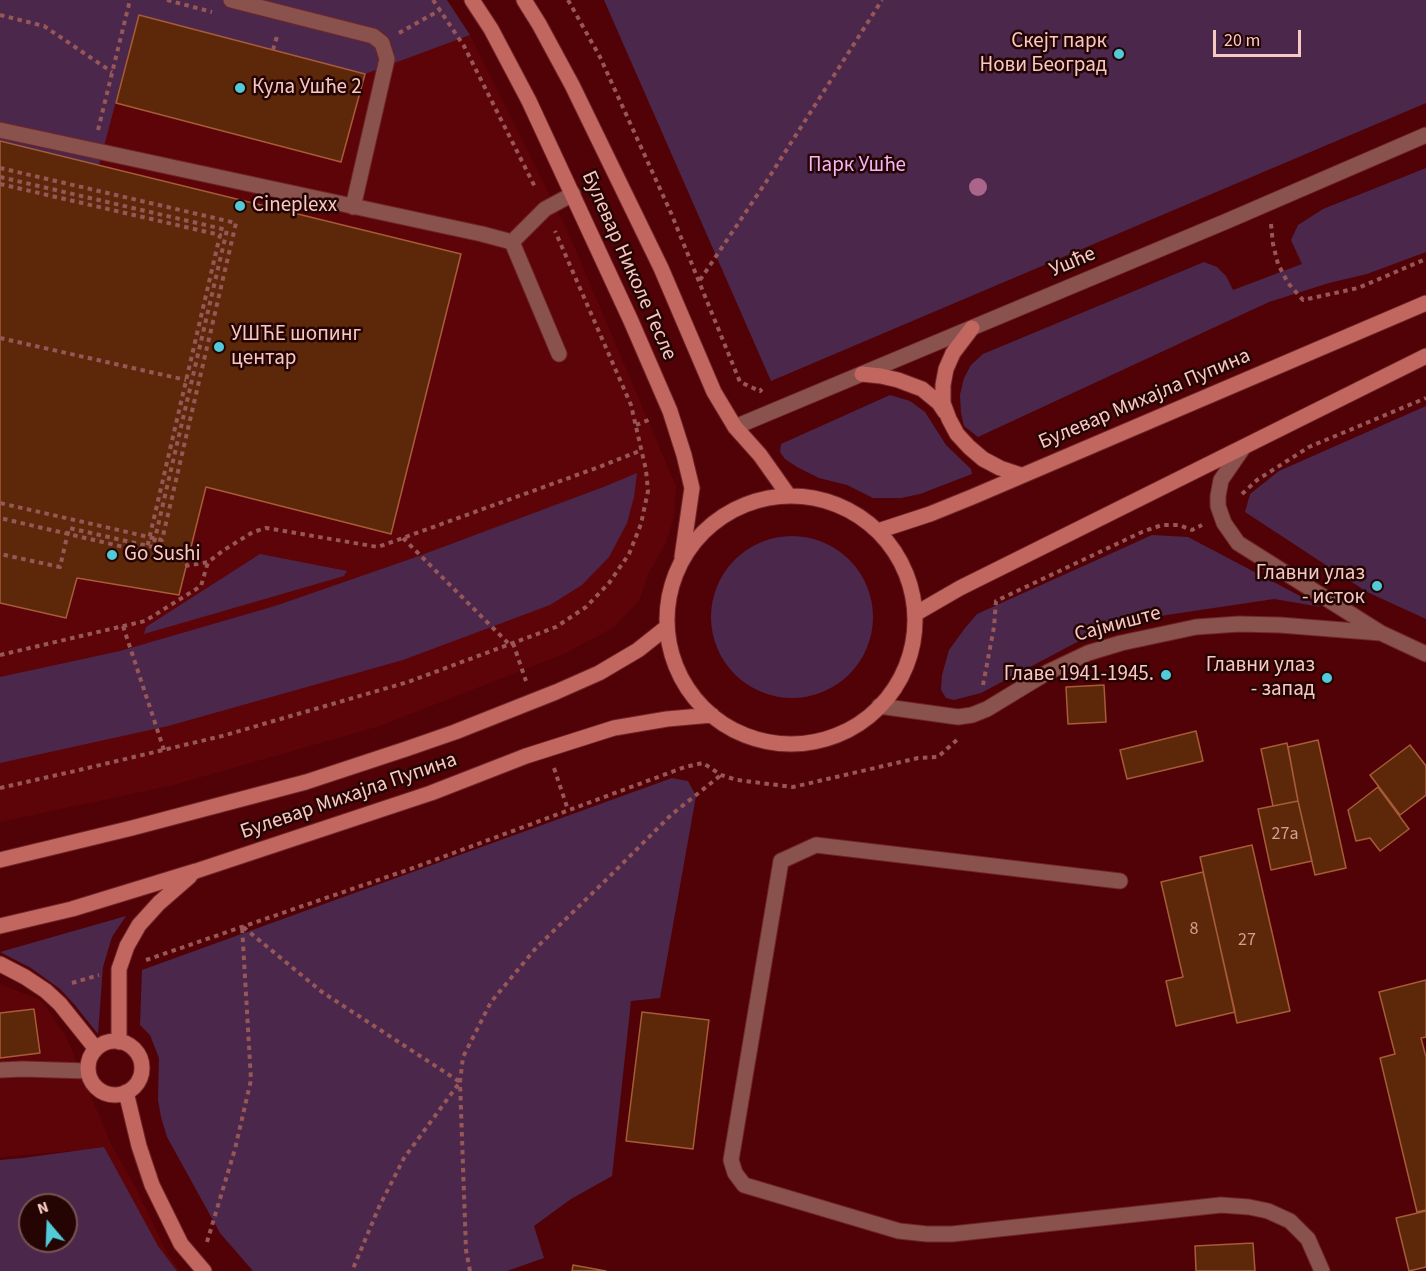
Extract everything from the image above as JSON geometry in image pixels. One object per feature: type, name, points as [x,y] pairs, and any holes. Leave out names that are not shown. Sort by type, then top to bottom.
[{"type":"main road","name":"Булевар Николе Тесле","points":[[472,0],[491,29],[529,101],[670,411],[692,488],[681,564]]},
{"type":"main road","name":"Булевар Николе Тесле","points":[[524,0],[572,85],[661,268],[714,392],[735,427],[760,455],[789,496]]},
{"type":"main road","name":"Булевар Михајла Пупина","points":[[878,531],[930,514],[1426,303]]},
{"type":"main road","points":[[949,419],[943,403],[946,369],[953,353],[972,328]]},
{"type":"main road","points":[[915,614],[960,588],[1426,356]]},
{"type":"main road","points":[[862,374],[904,381],[922,389],[939,403],[957,434],[969,447],[983,459],[1021,475]]},
{"type":"main road","points":[[789,496],[814,498],[837,505],[859,516],[878,531],[890,545],[908,578],[915,614],[912,648],[907,664],[891,694],[865,719],[848,730],[830,738],[791,744],[750,737],[712,715],[697,701],[685,685],[676,667],[670,648],[668,627],[668,606],[672,584],[693,545],[726,515],[745,505],[789,496]]},
{"type":"main road","name":"Булевар Михајла Пупина","points":[[0,860],[294,785],[406,749],[548,695],[598,673],[638,650],[668,627]]},
{"type":"main road","name":"Булевар Михајла Пупина","points":[[0,926],[72,909],[196,871],[431,793],[537,752],[614,728],[667,719],[712,715]]},
{"type":"main road","points":[[119,1041],[119,969],[127,946],[139,925],[159,903],[196,871]]},
{"type":"main road","points":[[0,964],[46,991],[60,1004],[96,1048]]},
{"type":"main road","points":[[111,1041],[119,1041],[128,1044],[139,1056],[141,1073],[133,1088],[118,1095],[110,1095],[95,1087],[88,1071],[88,1063],[96,1048],[111,1041]]},
{"type":"main road","points":[[126,1092],[139,1146],[152,1185],[181,1244],[201,1268]]},
{"type":"street","points":[[231,0],[373,36],[382,43],[387,59],[353,207]]},
{"type":"street","points":[[0,130],[512,242]]},
{"type":"street","name":"Ушће","points":[[735,427],[1426,135]]},
{"type":"street","points":[[512,242],[545,209],[573,194]]},
{"type":"street","points":[[512,242],[559,354]]},
{"type":"street","name":"Сајмиште","points":[[1243,448],[1221,480],[1218,506],[1220,515],[1238,543],[1381,633],[1426,654]]},
{"type":"street","name":"Сајмиште","points":[[879,706],[958,717],[972,715],[987,709],[1068,661],[1088,653],[1196,627],[1239,624],[1322,627],[1381,633]]},
{"type":"street","points":[[1120,881],[816,845],[781,861],[731,1160],[735,1173],[744,1185],[899,1231],[927,1234],[952,1234],[1221,1205],[1249,1207],[1269,1211],[1290,1221],[1308,1239],[1322,1271]]},
{"type":"street","points":[[5,1063],[23,1069],[88,1071]]},
{"type":"path","points":[[93,150],[130,0]]},
{"type":"path","points":[[568,0],[600,57],[671,213],[740,382],[760,390],[771,386]]},
{"type":"path","points":[[699,281],[766,182],[882,0]]},
{"type":"path","points":[[0,15],[44,26],[112,72]]},
{"type":"path","points":[[273,50],[279,29]]},
{"type":"path","points":[[0,168],[236,223],[162,540],[0,503]]},
{"type":"path","points":[[0,177],[227,230],[153,547],[69,528],[60,567],[0,554]]},
{"type":"path","points":[[0,184],[220,235],[146,552],[0,518]]},
{"type":"path","points":[[1271,224],[1278,264],[1288,283],[1303,300],[1358,288],[1426,259]]},
{"type":"path","points":[[0,338],[186,380]]},
{"type":"path","points":[[0,788],[222,736],[408,682],[556,627],[586,607],[609,584],[629,554],[641,524],[648,491],[642,450],[378,547],[266,528],[253,532],[208,562],[185,566]]},
{"type":"path","points":[[403,538],[508,644]]},
{"type":"path","points":[[0,654],[145,621],[201,586],[208,562]]},
{"type":"path","points":[[46,991],[119,969],[413,868],[685,767],[703,763],[721,775],[737,780],[793,787],[918,758],[938,757],[958,740],[981,693],[994,627],[996,601]]},
{"type":"path","points":[[123,626],[164,750]]},
{"type":"path","points":[[470,1271],[466,1250],[460,1082],[463,1057],[491,1002],[536,948],[671,815],[721,775]]},
{"type":"path","points":[[242,926],[322,992],[460,1082]]},
{"type":"path","points":[[201,1268],[235,1149],[251,1080],[242,926]]},
{"type":"path","points":[[352,1271],[379,1208],[404,1158],[460,1082]]},
{"type":"shaded area","points":[[0,0],[447,0],[470,35],[568,232],[676,486],[674,518],[666,543],[649,572],[639,601],[613,628],[564,654],[380,726],[170,786],[0,822]]},
{"type":"shaded area","points":[[0,984],[41,1000],[66,1036],[112,1146],[136,1188],[167,1253],[180,1271],[0,1271],[0,1160],[82,1150],[0,1157]]},
{"type":"green space","points":[[0,0],[447,0],[470,35],[365,74],[139,15],[99,165],[0,141]]},
{"type":"green space","name":"Парк Ушће","points":[[604,0],[1426,0],[1426,103],[771,381]]},
{"type":"green space","points":[[1426,168],[1426,252],[1367,274],[1269,302],[978,437],[964,426],[960,395],[964,378],[971,365],[983,354],[1204,262],[1217,267],[1226,276],[1233,290],[1302,264],[1291,240],[1298,225],[1323,209]]},
{"type":"green space","points":[[890,395],[910,401],[925,412],[946,445],[971,469],[972,474],[920,494],[901,498],[873,498],[847,485],[819,478],[785,459],[780,452],[781,444]]},
{"type":"green space","points":[[1426,406],[1426,619],[1367,592],[1245,512],[1250,494],[1279,471]]},
{"type":"green space","points":[[637,473],[627,523],[609,557],[582,585],[550,605],[403,660],[168,726],[0,763],[0,677],[120,651],[275,606],[419,556]]},
{"type":"green space","points":[[1152,535],[1188,537],[1321,607],[1274,599],[1113,623],[981,693],[954,700],[946,698],[941,690],[942,675],[949,650],[977,614]]},
{"type":"green space","points":[[792,536],[808,537],[823,542],[850,559],[867,586],[872,601],[872,633],[867,648],[850,675],[823,692],[808,697],[792,698],[776,697],[761,692],[734,675],[717,648],[712,633],[711,617],[712,601],[717,586],[734,559],[761,542],[776,537]]},
{"type":"green space","points":[[260,554],[347,571],[344,576],[144,634],[146,627]]},
{"type":"green space","points":[[672,778],[688,781],[696,796],[660,998],[631,1001],[612,1176],[571,1199],[534,1226],[544,1258],[507,1271],[253,1271],[220,1233],[167,1137],[158,1100],[159,1058],[150,1035],[140,1025],[142,970]]},
{"type":"green space","points":[[126,916],[112,937],[103,967],[98,1034],[60,989],[31,968],[0,952]]},
{"type":"green space","points":[[104,1147],[158,1246],[177,1271],[0,1271],[0,1160]]},
{"type":"building","name":"Кула Ушће 2","points":[[139,15],[365,74],[341,162],[116,103]]},
{"type":"building","name":"УШЋЕ шопинг центар","points":[[0,141],[461,254],[391,534],[206,487],[179,595],[77,578],[66,618],[0,603]]},
{"type":"building","points":[[1104,685],[1106,722],[1068,724],[1066,687]]},
{"type":"building","points":[[1196,731],[1203,761],[1127,779],[1120,750]]},
{"type":"building","points":[[1318,740],[1346,868],[1315,875],[1288,747]]},
{"type":"building","points":[[1287,743],[1298,801],[1273,806],[1261,749]]},
{"type":"building","points":[[1410,745],[1426,766],[1426,795],[1400,815],[1370,775]]},
{"type":"building","points":[[1378,787],[1409,829],[1380,851],[1370,838],[1356,841],[1348,810]]},
{"type":"building","points":[[1298,801],[1312,861],[1271,870],[1258,809]]},
{"type":"building","points":[[1252,845],[1290,1011],[1237,1023],[1200,857]]},
{"type":"building","points":[[1203,872],[1235,1012],[1176,1026],[1166,981],[1183,977],[1161,882]]},
{"type":"building","points":[[1426,980],[1426,1037],[1421,1038],[1426,1057],[1426,1210],[1417,1212],[1380,1058],[1395,1054],[1379,992]]},
{"type":"building","points":[[34,1009],[40,1053],[0,1058],[0,1013]]},
{"type":"building","points":[[642,1012],[709,1020],[693,1149],[626,1141]]},
{"type":"building","points":[[1426,1211],[1426,1267],[1409,1271],[1396,1218]]},
{"type":"building","points":[[1253,1243],[1255,1271],[1196,1271],[1195,1246]]},
{"type":"building","points":[[573,1265],[606,1271],[572,1271]]},
{"type":"place","name":"Скејт парк Нови Београд","points":[[1119,54]]},
{"type":"place","name":"Кула Ушће 2","points":[[240,88]]},
{"type":"place","name":"Cineplexx","points":[[240,206]]},
{"type":"place","name":"УШЋЕ шопинг центар","points":[[219,347]]},
{"type":"place","name":"Go Sushi","points":[[112,555]]},
{"type":"place","name":"Главни улаз - исток","points":[[1377,586]]},
{"type":"place","name":"Главе 1941-1945.","points":[[1166,675]]},
{"type":"place","name":"Главни улаз - запад","points":[[1327,678]]}]
